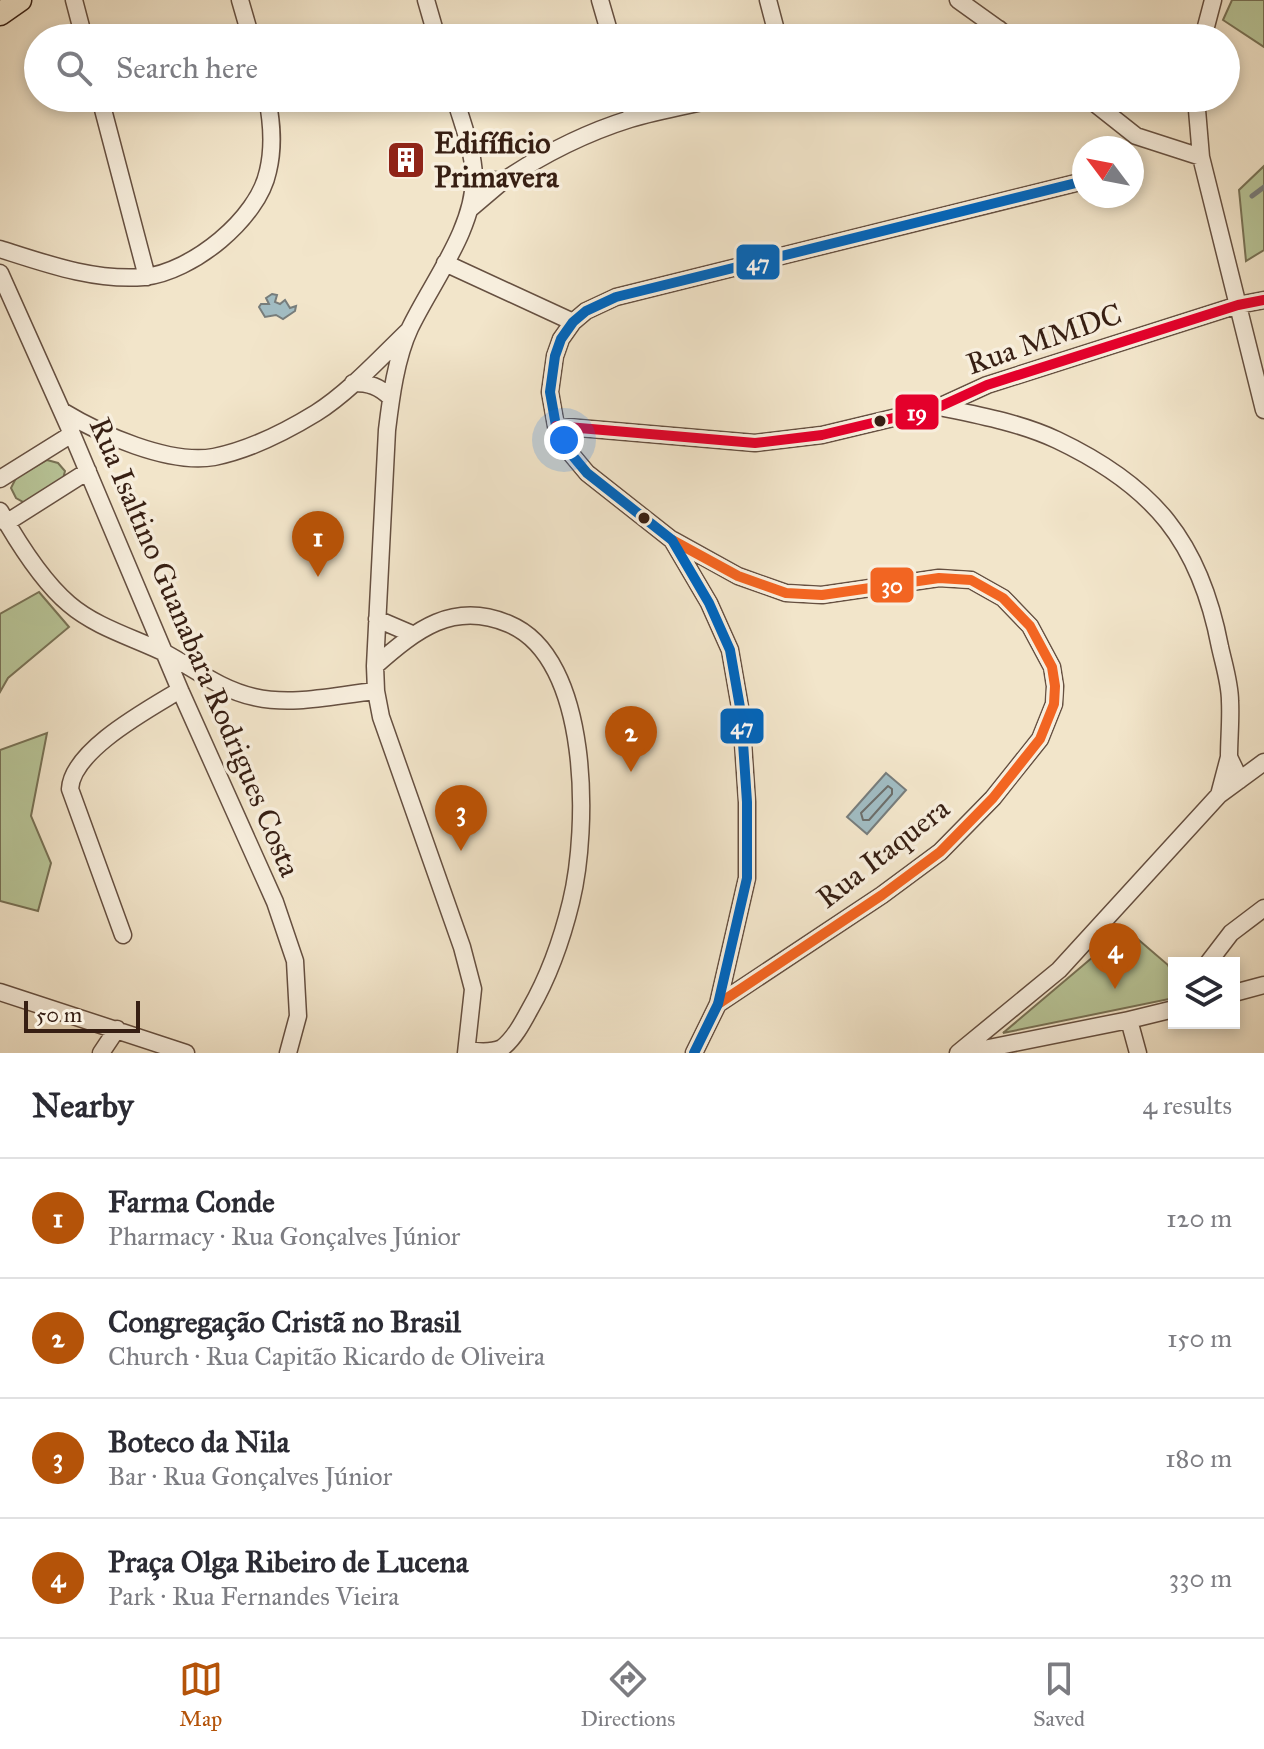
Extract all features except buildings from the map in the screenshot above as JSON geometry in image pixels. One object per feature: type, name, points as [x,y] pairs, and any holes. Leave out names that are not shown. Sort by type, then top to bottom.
[{"type":"main road","points":[[0,14],[20,0]]},
{"type":"street","points":[[74,0],[80,24]]},
{"type":"street","points":[[240,0],[247,24]]},
{"type":"street","points":[[426,0],[433,24]]},
{"type":"street","points":[[600,0],[607,24]]},
{"type":"street","points":[[768,0],[774,24]]},
{"type":"street","points":[[958,0],[991,24]]},
{"type":"street","points":[[1207,24],[1213,0]]},
{"type":"street","points":[[104,112],[147,277]]},
{"type":"street","points":[[0,249],[103,277],[147,277],[178,269],[203,255],[223,238],[257,196],[268,172],[273,127],[270,112]]},
{"type":"street","points":[[375,666],[412,634],[448,619],[484,614],[515,626],[538,644],[555,665],[572,716],[582,805],[572,899],[539,993],[509,1040],[501,1049],[491,1053],[466,1051],[473,989],[462,947],[381,717],[375,666],[391,398],[409,330],[470,209],[474,178],[472,154],[459,112]]},
{"type":"street","points":[[632,112],[633,118]]},
{"type":"street","points":[[470,209],[503,181],[537,159],[599,130],[659,112]]},
{"type":"street","points":[[1106,112],[1132,133],[1173,150],[1201,157]]},
{"type":"street","points":[[1197,112],[1201,157],[1264,410]]},
{"type":"street","points":[[474,178],[503,181]]},
{"type":"street","points":[[694,1053],[718,1004],[747,878],[748,832],[741,713],[730,650],[709,603],[672,540],[587,473],[562,443],[550,392],[551,373],[561,339],[586,311],[616,297],[1072,184]]},
{"type":"street","points":[[445,263],[573,322]]},
{"type":"street","name":"Rua Isaltino Guanabara Rodrigues Costa","points":[[0,273],[275,902],[295,961],[298,1016],[288,1053]]},
{"type":"street","name":"Rua MMDC","points":[[556,426],[755,443],[822,435],[939,407],[987,385],[1238,305],[1264,300]]},
{"type":"street","points":[[62,411],[114,439],[147,450],[211,457],[254,445],[317,413],[409,330]]},
{"type":"street","points":[[353,383],[367,383],[381,388],[391,398]]},
{"type":"street","points":[[987,385],[980,404],[993,419]]},
{"type":"street","points":[[939,407],[993,419],[1056,440],[1117,475],[1162,514],[1182,538],[1197,565],[1215,618],[1230,699],[1229,757],[1219,795]]},
{"type":"street","points":[[0,479],[72,434]]},
{"type":"street","points":[[79,451],[114,439]]},
{"type":"street","points":[[88,471],[3,517],[36,566],[69,604],[101,624],[165,654],[226,688],[255,697],[288,701],[376,691]]},
{"type":"street","name":"Rua Itaquera","points":[[672,540],[768,589],[804,595],[939,578],[971,580],[1003,598],[1030,626],[1052,667],[1055,686],[1054,704],[1040,739],[993,798],[940,852],[882,895],[718,1004]]},
{"type":"street","points":[[689,568],[700,563],[718,565]]},
{"type":"street","points":[[377,619],[412,634]]},
{"type":"street","points":[[123,935],[70,789],[71,778],[116,729],[180,690]]},
{"type":"street","points":[[1229,757],[1240,780]]},
{"type":"street","points":[[961,1053],[1059,970],[1219,795],[1264,762]]},
{"type":"street","points":[[1213,957],[1231,933],[1264,908]]},
{"type":"street","points":[[1240,991],[1264,985]]},
{"type":"street","points":[[0,992],[186,1053]]},
{"type":"street","points":[[961,1053],[1168,1010]]},
{"type":"street","points":[[1129,1020],[1138,1053]]},
{"type":"street","points":[[101,1053],[117,1029]]},
{"type":"green space","points":[[1232,0],[1264,0],[1264,47],[1240,31],[1240,24],[1229,24],[1223,20]]},
{"type":"green space","points":[[1264,166],[1264,250],[1246,261],[1239,190]]},
{"type":"green space","points":[[47,460],[58,463],[65,471],[63,479],[25,503],[16,498],[11,488],[16,478]]},
{"type":"green space","points":[[39,592],[69,627],[8,678],[0,692],[0,614]]},
{"type":"green space","points":[[47,733],[31,816],[51,863],[38,911],[0,901],[0,750]]},
{"type":"green space","points":[[1126,929],[1168,965],[1168,999],[1003,1033]]},
{"type":"water","points":[[277,295],[275,302],[280,304],[285,300],[290,308],[296,306],[295,311],[283,319],[276,315],[265,317],[259,307],[269,304],[266,298]]},
{"type":"water","points":[[886,773],[906,790],[867,834],[847,817]]},
{"type":"waterway","points":[[1252,196],[1264,187]]},
{"type":"transit line","name":"47","points":[[694,1053],[718,1004],[747,878],[747,802],[741,713],[730,650],[709,603],[672,540],[587,473],[562,443],[550,392],[555,356],[561,339],[586,311],[616,297],[1072,184]]},
{"type":"transit line","name":"19","points":[[556,426],[755,443],[822,435],[939,407],[987,385],[1238,305],[1264,300]]},
{"type":"transit line","name":"30","points":[[672,540],[738,576],[786,593],[822,595],[939,578],[971,580],[1003,598],[1030,626],[1052,667],[1055,686],[1054,704],[1040,739],[993,798],[940,852],[882,895],[718,1004]]},
{"type":"place","name":"Edifíficio Primavera","points":[[406,160]]},
{"type":"place","name":"Farma Conde","points":[[318,577]]},
{"type":"place","name":"Congregação Cristã no Brasil","points":[[631,772]]},
{"type":"place","name":"Boteco da Nila","points":[[461,851]]},
{"type":"place","name":"Praça Olga Ribeiro de Lucena","points":[[1115,989]]}]
